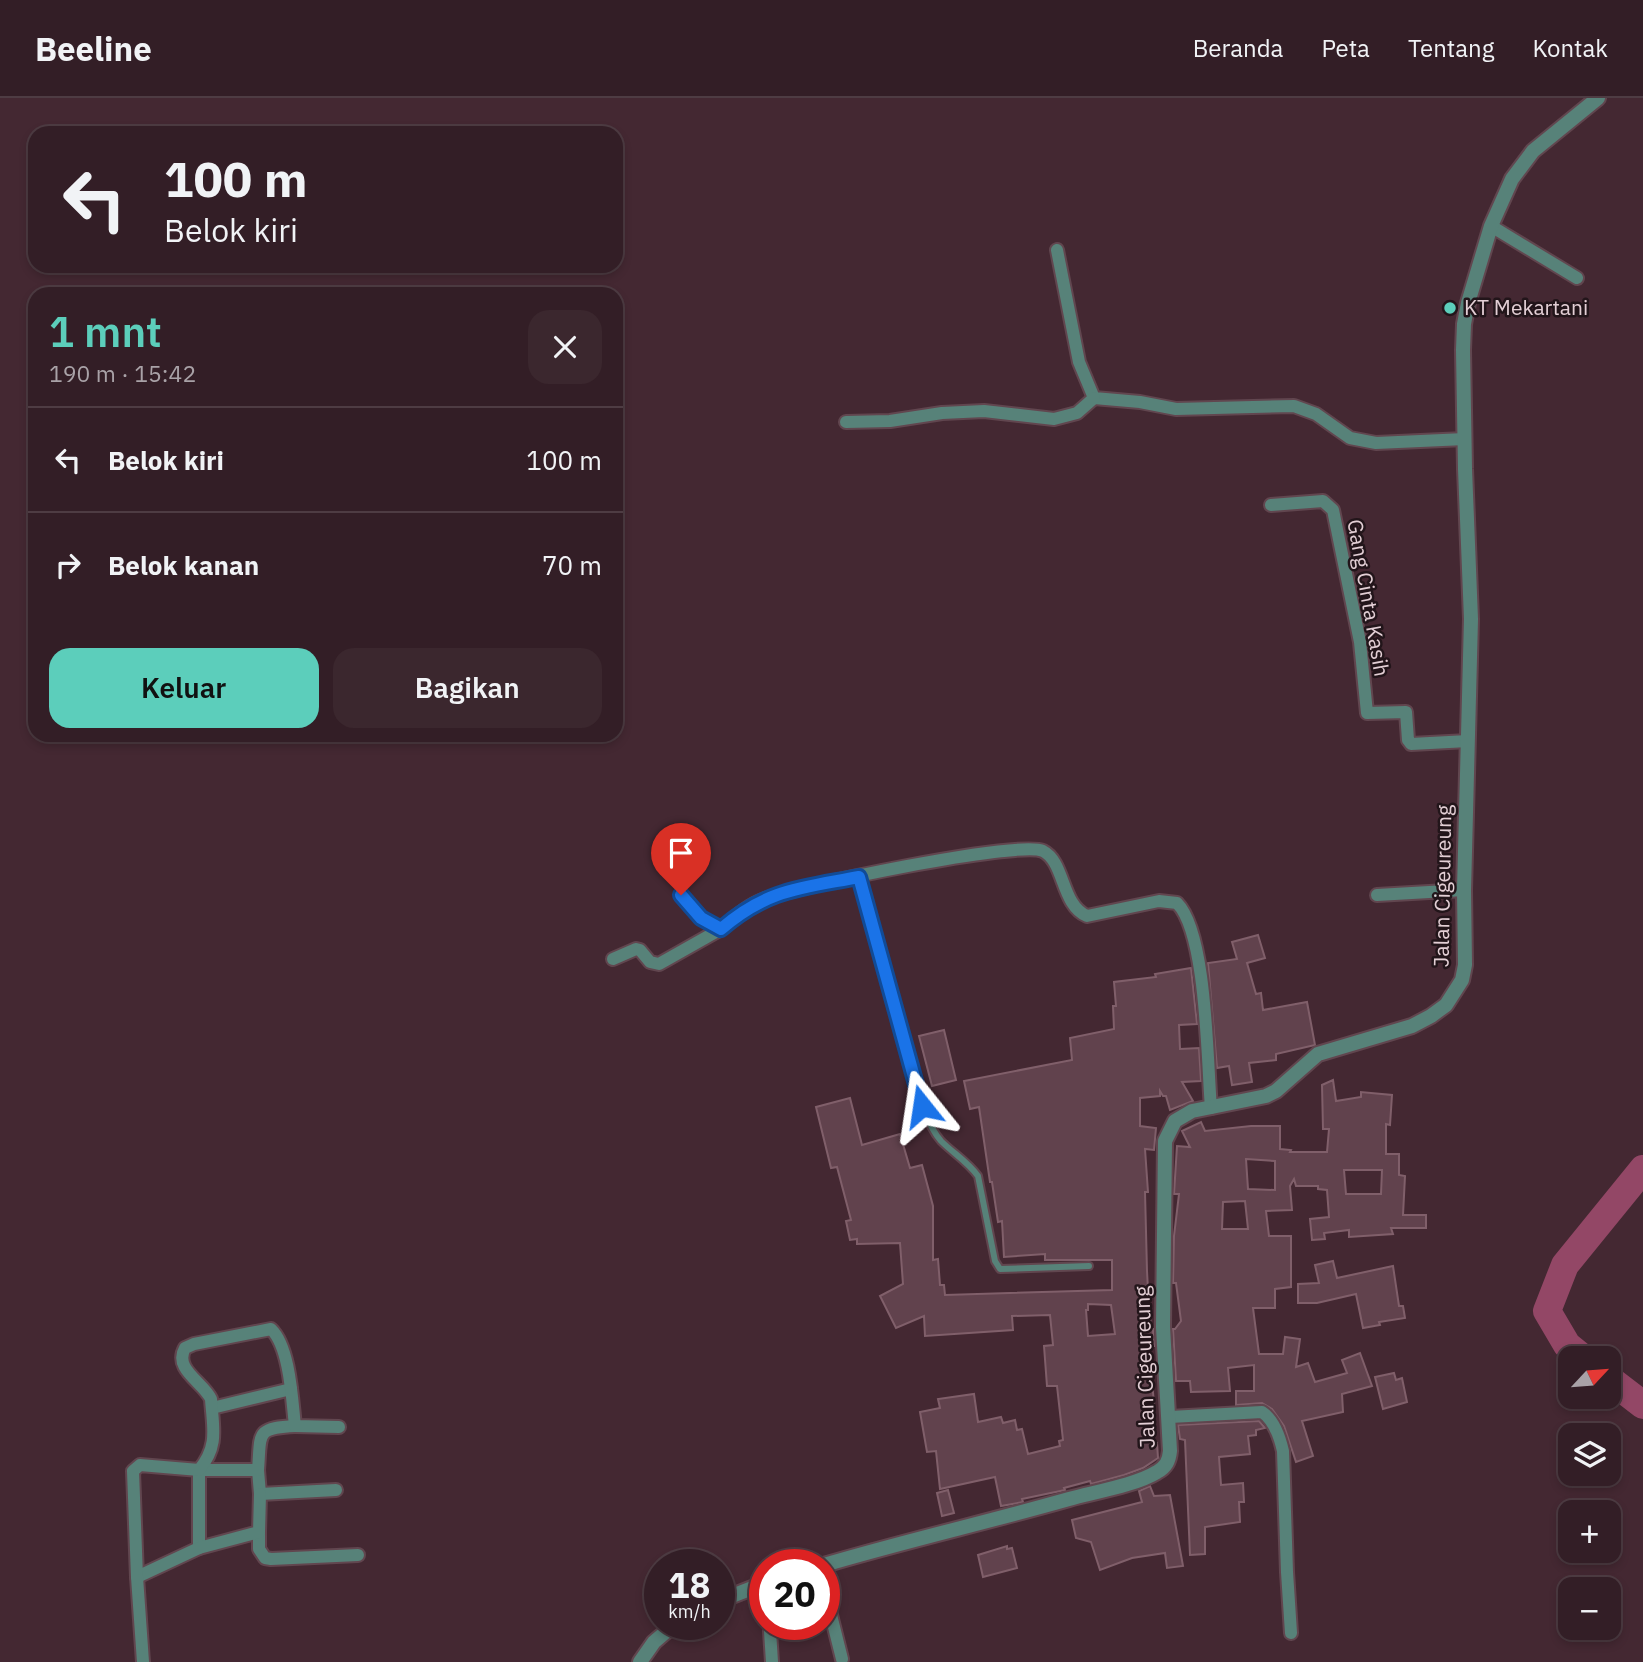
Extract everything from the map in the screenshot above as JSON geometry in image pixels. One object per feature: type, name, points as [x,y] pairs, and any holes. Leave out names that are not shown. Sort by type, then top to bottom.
[{"type":"street","name":"Jalan Cigeureung","points":[[840,1560],[1151,1476],[1167,1464],[1170,1451],[1170,1417],[1163,1327],[1165,1141],[1175,1121],[1192,1111],[1266,1096],[1283,1086],[1318,1054],[1412,1026],[1446,1005],[1462,980],[1465,965],[1464,890],[1471,604],[1464,324],[1492,226],[1511,179],[1525,159],[1598,98]]},
{"type":"street","points":[[1492,226],[1577,278]]},
{"type":"street","points":[[1057,250],[1079,362],[1094,398]]},
{"type":"street","points":[[846,422],[890,421],[942,413],[984,411],[1054,419],[1077,413],[1094,398],[1140,402],[1176,409],[1294,406],[1316,414],[1350,438],[1376,443],[1465,439]]},
{"type":"street","name":"Gang Cinta Kasih","points":[[1271,505],[1323,501],[1333,510],[1360,642],[1367,713],[1406,712],[1408,740],[1411,744],[1468,741]]},
{"type":"street","points":[[613,959],[636,949],[650,962],[659,964],[721,929],[740,912],[783,892],[942,860],[1032,848],[1050,856],[1066,891],[1082,914],[1094,916],[1159,901],[1177,903],[1188,916],[1197,952],[1203,997],[1211,1108]]},
{"type":"street","points":[[1377,895],[1464,890]]},
{"type":"street","points":[[681,895],[701,918],[721,929]]},
{"type":"street","points":[[200,1548],[199,1470],[214,1444],[212,1408],[208,1393],[186,1370],[183,1351],[194,1344],[271,1329],[281,1342],[291,1389],[295,1426]]},
{"type":"street","points":[[212,1408],[291,1389]]},
{"type":"street","points":[[1170,1417],[1262,1412],[1269,1417],[1283,1451],[1292,1633]]},
{"type":"street","points":[[339,1427],[269,1427],[265,1430],[260,1439],[258,1470],[260,1549],[265,1558],[271,1559],[358,1555]]},
{"type":"street","points":[[144,1662],[137,1577],[133,1471],[140,1465],[199,1470],[258,1470]]},
{"type":"street","points":[[260,1494],[336,1490]]},
{"type":"street","points":[[137,1577],[200,1548],[259,1532]]},
{"type":"street","points":[[640,1662],[656,1640]]},
{"type":"street","points":[[771,1640],[772,1662]]},
{"type":"street","points":[[837,1640],[842,1659]]},
{"type":"lane","points":[[859,877],[922,1106],[933,1130],[978,1176],[995,1261],[1000,1269],[1089,1266]]},
{"type":"building","points":[[1258,935],[1265,958],[1247,963],[1256,994],[1261,993],[1263,1010],[1307,1002],[1315,1045],[1276,1054],[1276,1060],[1249,1063],[1252,1082],[1232,1085],[1229,1066],[1217,1068],[1208,963],[1237,959],[1232,942]]},
{"type":"building","points":[[1191,968],[1197,1024],[1179,1025],[1180,1049],[1199,1048],[1201,1081],[1182,1082],[1193,1101],[1170,1110],[1166,1096],[1160,1091],[1160,1096],[1140,1098],[1140,1126],[1156,1128],[1154,1150],[1145,1149],[1148,1192],[1145,1192],[1147,1271],[1150,1329],[1153,1329],[1154,1346],[1149,1346],[1154,1404],[1145,1404],[1153,1444],[1157,1443],[1158,1458],[1143,1468],[1124,1475],[1091,1484],[1090,1481],[1001,1506],[995,1477],[940,1489],[936,1451],[927,1452],[920,1412],[940,1408],[938,1399],[974,1394],[978,1422],[1001,1417],[1003,1423],[1015,1420],[1017,1430],[1022,1429],[1028,1454],[1060,1446],[1059,1441],[1063,1440],[1057,1386],[1047,1386],[1044,1346],[1053,1345],[1050,1315],[1012,1316],[1013,1330],[925,1336],[924,1316],[896,1328],[880,1296],[903,1284],[900,1243],[857,1244],[857,1239],[850,1240],[846,1221],[851,1220],[837,1167],[831,1168],[816,1107],[850,1098],[862,1145],[900,1134],[910,1168],[922,1165],[933,1206],[933,1260],[938,1259],[940,1285],[944,1285],[945,1295],[1112,1290],[1112,1260],[1045,1260],[1045,1254],[1004,1257],[1002,1221],[998,1222],[979,1107],[970,1109],[964,1081],[1072,1060],[1070,1038],[1114,1029],[1114,982],[1156,977],[1155,974]],"holes":[[[1088,1304],[1111,1305],[1115,1334],[1088,1336]]]},
{"type":"building","points":[[944,1030],[956,1080],[932,1086],[919,1036]]},
{"type":"building","points":[[1333,1080],[1336,1101],[1361,1097],[1361,1092],[1392,1095],[1390,1125],[1386,1124],[1386,1154],[1399,1154],[1399,1175],[1405,1176],[1403,1215],[1426,1215],[1426,1228],[1391,1228],[1393,1234],[1349,1237],[1349,1230],[1324,1233],[1325,1239],[1312,1240],[1310,1219],[1329,1217],[1327,1190],[1318,1189],[1318,1186],[1296,1186],[1294,1179],[1290,1186],[1292,1210],[1266,1211],[1269,1236],[1291,1236],[1291,1287],[1275,1289],[1275,1308],[1253,1308],[1259,1354],[1283,1354],[1285,1337],[1300,1339],[1296,1367],[1308,1363],[1315,1382],[1347,1373],[1342,1360],[1360,1353],[1372,1386],[1342,1394],[1343,1412],[1302,1421],[1313,1456],[1296,1462],[1284,1426],[1272,1409],[1262,1403],[1236,1405],[1236,1391],[1254,1391],[1254,1365],[1228,1368],[1230,1391],[1191,1392],[1190,1381],[1176,1381],[1173,1329],[1181,1321],[1176,1283],[1173,1283],[1174,1236],[1179,1194],[1174,1194],[1177,1146],[1190,1147],[1182,1131],[1201,1122],[1205,1131],[1280,1126],[1280,1149],[1291,1150],[1290,1152],[1327,1152],[1329,1129],[1323,1129],[1322,1085]],"holes":[[[1246,1159],[1275,1161],[1275,1190],[1248,1189]],[[1344,1170],[1382,1170],[1381,1194],[1346,1194]],[[1245,1201],[1248,1229],[1222,1229],[1223,1202]]]},
{"type":"building","points":[[1333,1261],[1337,1278],[1393,1266],[1399,1306],[1403,1306],[1405,1318],[1379,1322],[1380,1325],[1363,1328],[1356,1294],[1317,1303],[1298,1303],[1298,1284],[1319,1283],[1315,1265]]},
{"type":"building","points":[[1394,1373],[1396,1380],[1402,1378],[1407,1402],[1383,1409],[1375,1377]]},
{"type":"building","points":[[1259,1421],[1265,1428],[1256,1430],[1256,1435],[1248,1436],[1250,1454],[1219,1457],[1221,1485],[1243,1483],[1244,1502],[1239,1502],[1240,1522],[1205,1527],[1205,1554],[1190,1555],[1185,1440],[1180,1439],[1178,1425]]},
{"type":"building","points":[[1150,1486],[1154,1496],[1170,1495],[1183,1566],[1167,1568],[1165,1553],[1132,1558],[1100,1570],[1091,1542],[1076,1538],[1072,1520],[1142,1502],[1139,1491]]},
{"type":"building","points":[[948,1490],[954,1513],[942,1516],[937,1493]]},
{"type":"building","points":[[1007,1546],[1007,1549],[1012,1548],[1017,1568],[983,1577],[978,1555]]},
{"type":"waterway","points":[[1568,1346],[1547,1311],[1565,1265],[1643,1169]]},
{"type":"waterway","points":[[1621,1388],[1643,1405]]},
{"type":"place","name":"KT Mekartani","points":[[1450,308]]},
{"type":"route","points":[[681,895],[701,918],[721,929],[750,906],[783,892],[859,877],[922,1106]]}]
